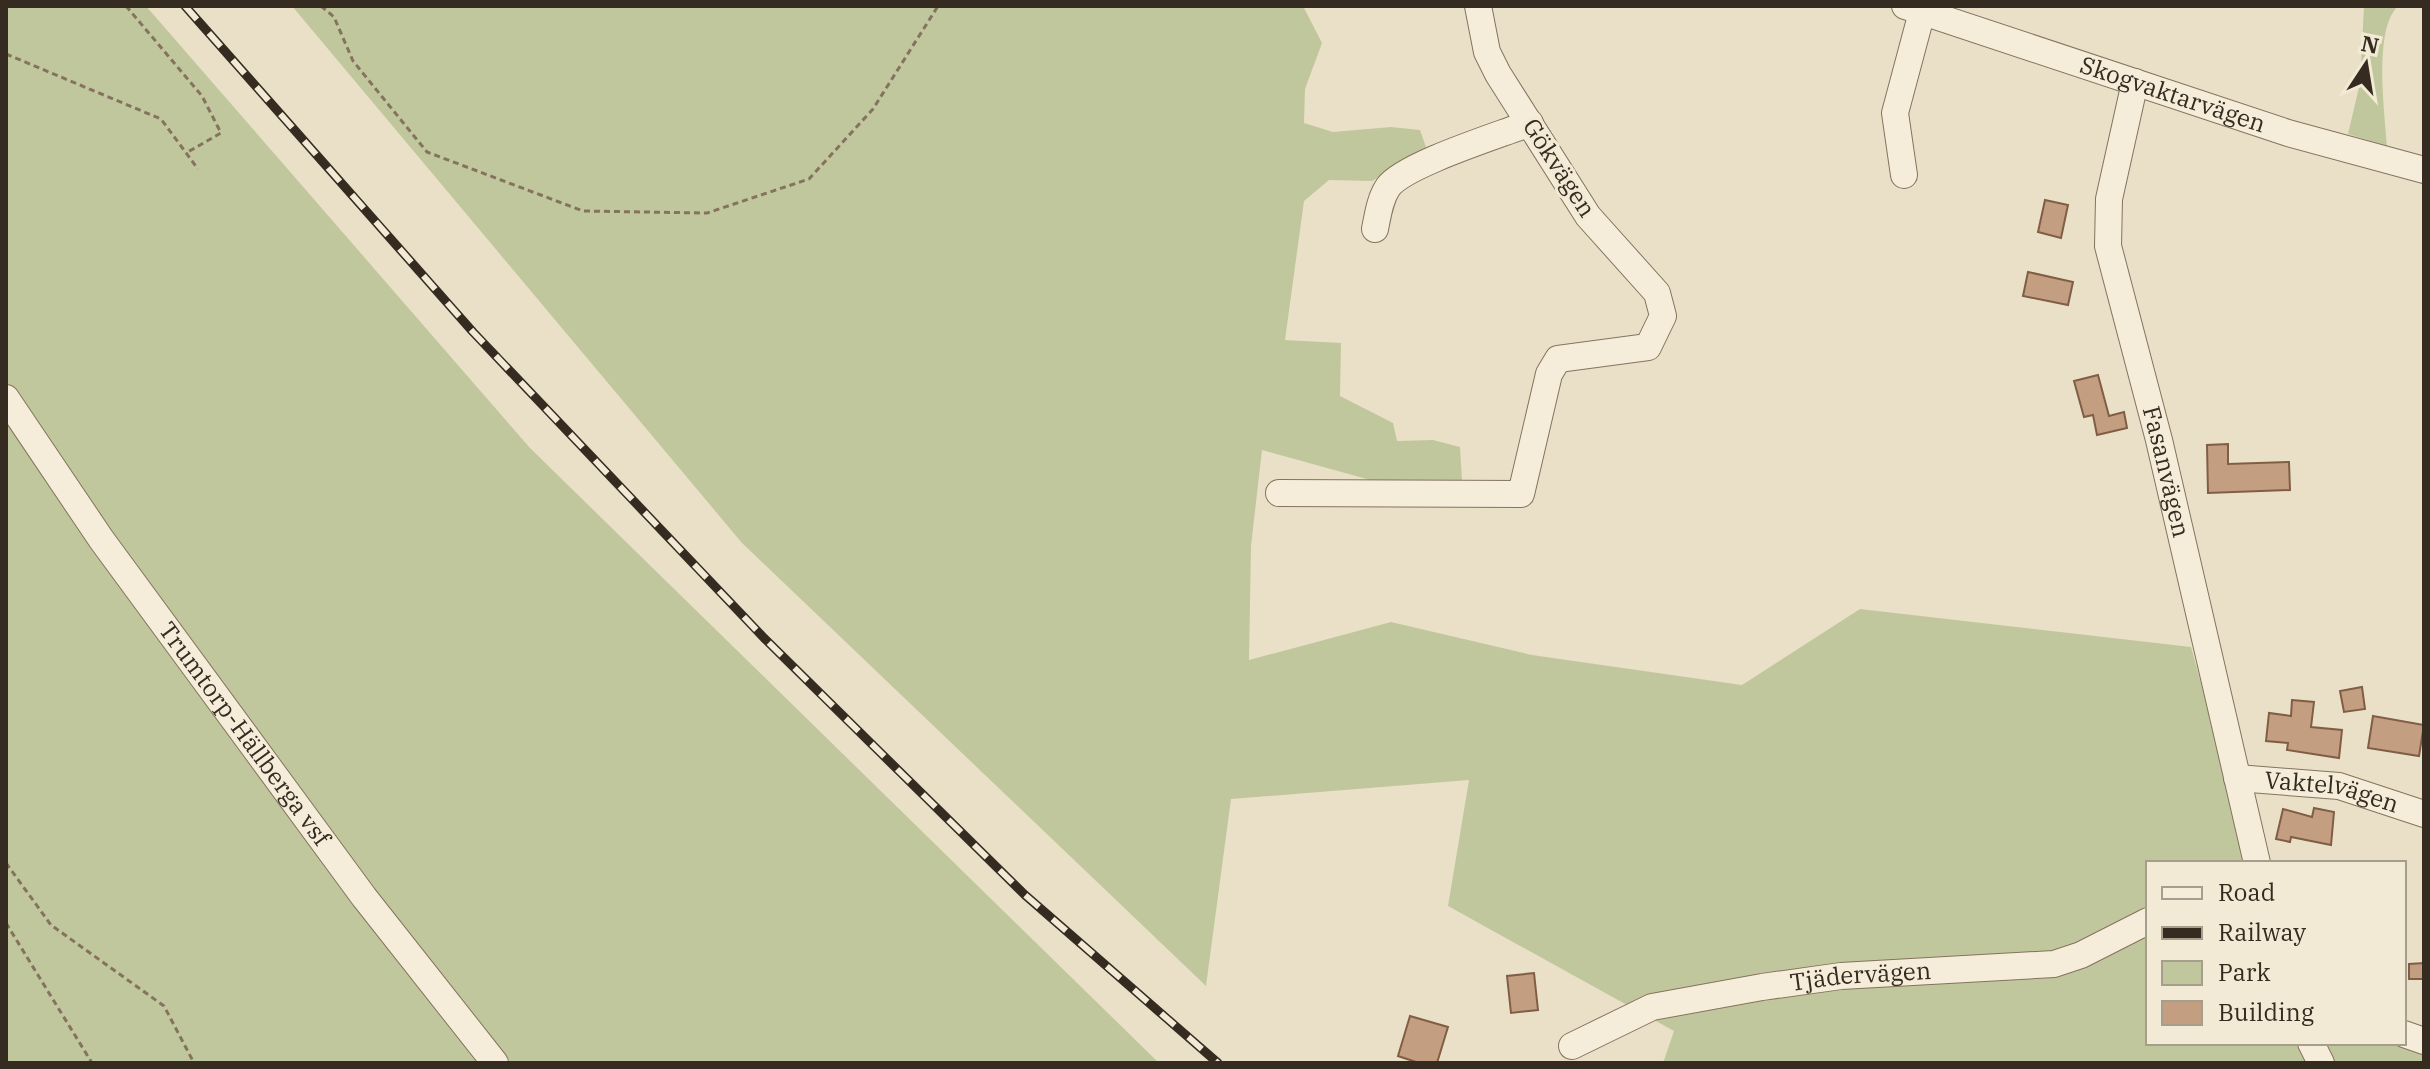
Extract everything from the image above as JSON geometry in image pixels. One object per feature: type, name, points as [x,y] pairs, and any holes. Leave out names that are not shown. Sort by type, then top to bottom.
[{"type":"street","name":"Gökvägen","points":[[1279,493],[1521,494],[1549,374],[1558,359],[1648,347],[1663,316],[1657,293],[1588,216],[1487,52],[1478,6]]},
{"type":"street","name":"Skogvaktarvägen","points":[[1904,175],[1895,113],[1914,9],[2288,133],[2424,170]]},
{"type":"street","name":"Fasanvägen","points":[[2135,82],[2109,199],[2108,246],[2159,440],[2257,861]]},
{"type":"street","points":[[1375,229],[1388,188],[1405,172],[1530,123]]},
{"type":"street","name":"Trumtorp-Hällberga vsf","points":[[6,398],[101,539],[364,897],[495,1063]]},
{"type":"street","name":"Vaktelvägen","points":[[2237,778],[2339,786],[2424,814]]},
{"type":"street","name":"Tjädervägen","points":[[1572,1046],[1652,1007],[1762,987],[1841,976],[2054,964],[2081,955],[2146,922]]},
{"type":"street","points":[[2312,1045],[2321,1063]]},
{"type":"path","points":[[126,6],[202,96],[221,133],[186,153]]},
{"type":"path","points":[[321,6],[334,17],[353,61],[427,152],[583,211],[707,213],[809,179],[873,109],[938,6]]},
{"type":"path","points":[[6,54],[161,119],[198,169]]},
{"type":"path","points":[[6,863],[51,925],[164,1006],[194,1063]]},
{"type":"path","points":[[6,923],[92,1063]]},
{"type":"green space","points":[[6,6],[146,6],[530,448],[1159,1063],[6,1063]]},
{"type":"green space","points":[[292,6],[1303,6],[1322,43],[1305,89],[1304,123],[1333,132],[1391,127],[1420,130],[1427,150],[1372,181],[1329,180],[1304,201],[1285,340],[1341,343],[1340,396],[1393,423],[1397,441],[1433,440],[1460,447],[1462,480],[1458,486],[1392,486],[1262,450],[1251,546],[1249,660],[1391,622],[1532,655],[1742,685],[1860,609],[2191,647],[2250,861],[2146,861],[2146,1045],[2311,1045],[2320,1063],[1663,1063],[1674,1031],[1448,906],[1469,780],[1231,799],[1206,986],[742,543]]},
{"type":"green space","points":[[2364,6],[2398,6],[2385,33],[2383,52],[2387,146],[2348,134],[2360,83]]},
{"type":"green space","points":[[2406,1041],[2424,1041],[2424,1063],[2324,1063],[2315,1045],[2406,1045]]},
{"type":"building","points":[[2045,200],[2068,205],[2061,238],[2038,232]]},
{"type":"building","points":[[2028,272],[2073,282],[2068,305],[2023,296]]},
{"type":"building","points":[[2098,375],[2109,416],[2124,412],[2127,428],[2097,435],[2093,415],[2084,417],[2074,381]]},
{"type":"building","points":[[2228,444],[2228,464],[2289,462],[2290,490],[2208,493],[2207,445]]},
{"type":"building","points":[[2362,687],[2365,709],[2344,712],[2340,691]]},
{"type":"building","points":[[2292,700],[2314,702],[2311,727],[2342,730],[2339,758],[2287,750],[2288,743],[2266,741],[2269,713],[2291,716]]},
{"type":"building","points":[[2373,716],[2424,725],[2419,756],[2368,748]]},
{"type":"building","points":[[2314,808],[2334,812],[2331,845],[2291,837],[2290,842],[2276,839],[2283,809],[2312,817]]},
{"type":"building","points":[[2424,963],[2424,979],[2409,979],[2409,964]]},
{"type":"building","points":[[1534,973],[1538,1010],[1511,1013],[1507,976]]},
{"type":"building","points":[[1410,1016],[1448,1027],[1437,1063],[1419,1063],[1398,1056]]},
{"type":"railway","points":[[185,6],[473,332],[764,638],[1025,895],[1218,1063]]}]
